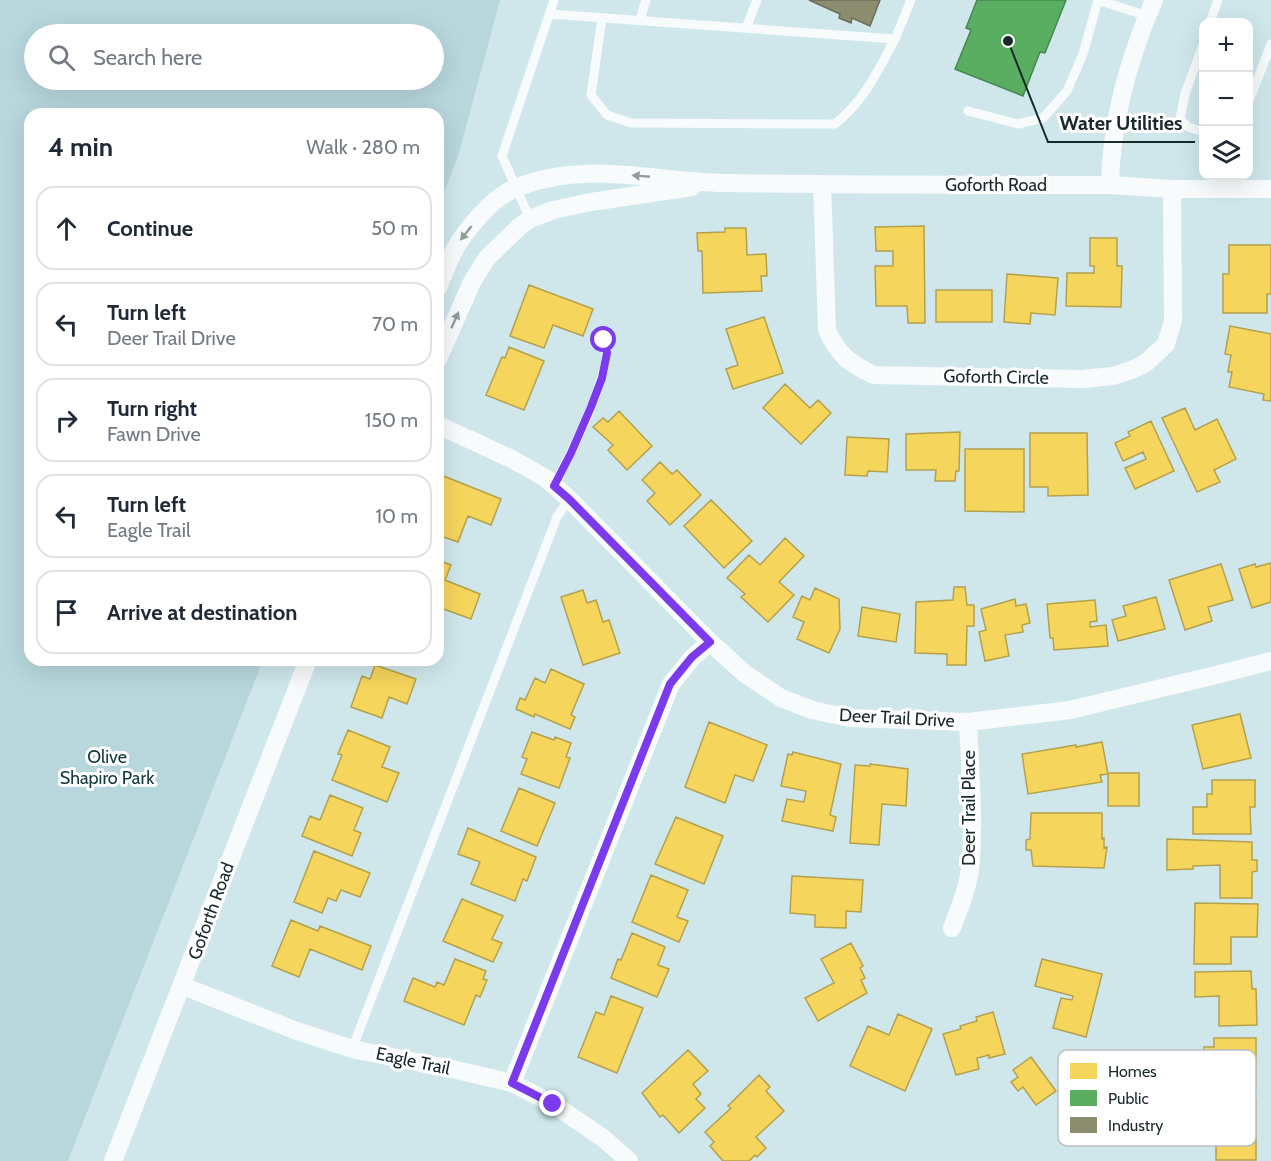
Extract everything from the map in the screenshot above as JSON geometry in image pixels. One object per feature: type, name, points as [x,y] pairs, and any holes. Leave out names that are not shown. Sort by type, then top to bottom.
[{"type":"street","points":[[1110,185],[1110,159],[1121,96],[1151,8]]},
{"type":"street","name":"Goforth Road","points":[[444,275],[458,244],[478,218],[498,199],[516,188],[550,176],[612,173],[720,183],[1110,185],[1172,189],[1271,189]]},
{"type":"street","name":"Goforth Road","points":[[444,345],[472,282],[487,258],[519,226],[530,219],[553,210],[591,202],[720,183]]},
{"type":"street","name":"Goforth Circle","points":[[822,184],[827,330],[841,353],[855,366],[874,375],[1082,379],[1113,376],[1134,369],[1148,362],[1166,344],[1173,321],[1172,189]]},
{"type":"street","name":"Deer Trail Drive","points":[[444,429],[512,459],[547,479],[744,673],[781,698],[812,710],[850,717],[968,722],[1070,710],[1271,661]]},
{"type":"street","points":[[512,1083],[670,684],[692,657],[710,642]]},
{"type":"street","name":"Goforth Road","points":[[113,1161],[306,666]]},
{"type":"street","name":"Deer Trail Place","points":[[952,928],[965,893],[971,862],[968,722]]},
{"type":"street","name":"Eagle Trail","points":[[183,986],[294,1030],[352,1048],[512,1083],[553,1104],[595,1132],[629,1161]]},
{"type":"lane","points":[[530,219],[502,156],[554,0]]},
{"type":"lane","points":[[640,20],[646,0]]},
{"type":"lane","points":[[746,28],[757,0]]},
{"type":"lane","points":[[602,18],[591,95],[607,115],[631,123],[835,124],[849,113],[865,94],[895,39],[911,0]]},
{"type":"lane","points":[[968,111],[1018,124],[1043,118],[1067,92],[1083,54],[1099,0],[1151,8]]},
{"type":"lane","points":[[1211,18],[1218,0]]},
{"type":"lane","points":[[549,14],[895,39]]},
{"type":"lane","points":[[1253,91],[1271,44]]},
{"type":"lane","points":[[1199,54],[1185,94],[1180,119],[1188,127],[1199,131]]},
{"type":"lane","points":[[554,486],[571,453],[602,378],[607,353],[604,340],[598,334]]},
{"type":"lane","points":[[352,1048],[556,517],[569,499]]},
{"type":"green space","name":"Olive Shapiro Park","points":[[0,0],[500,0],[459,153],[444,192],[444,108],[24,108],[24,666],[261,666],[68,1161],[0,1161]]},
{"type":"building: Homes","points":[[924,226],[925,323],[908,323],[907,306],[876,306],[875,266],[893,266],[893,251],[876,251],[875,227]]},
{"type":"building: Homes","points":[[725,228],[746,228],[747,255],[766,254],[767,276],[761,276],[762,291],[703,293],[702,251],[698,251],[697,233],[725,232]]},
{"type":"building: Homes","points":[[1090,238],[1117,238],[1117,266],[1122,266],[1121,307],[1066,306],[1067,273],[1094,273],[1094,266],[1090,266]]},
{"type":"building: Homes","points":[[1229,245],[1271,245],[1271,294],[1267,294],[1267,313],[1223,313],[1223,274],[1229,274]]},
{"type":"building: Homes","points":[[1007,274],[1058,278],[1055,315],[1031,313],[1030,324],[1004,322]]},
{"type":"building: Homes","points":[[529,285],[593,309],[583,336],[553,325],[544,348],[510,336]]},
{"type":"building: Homes","points":[[936,290],[992,290],[992,322],[936,322]]},
{"type":"building: Homes","points":[[764,317],[783,373],[733,389],[726,369],[738,365],[726,329]]},
{"type":"building: Homes","points":[[1230,326],[1271,334],[1271,401],[1263,400],[1264,394],[1229,387],[1232,372],[1228,372],[1231,355],[1225,354]]},
{"type":"building: Homes","points":[[509,347],[544,361],[524,410],[486,395],[502,357],[505,358]]},
{"type":"building: Homes","points":[[785,384],[810,408],[818,400],[831,413],[801,444],[763,408]]},
{"type":"building: Homes","points":[[1185,408],[1195,430],[1217,419],[1236,459],[1214,470],[1220,482],[1197,492],[1162,418]]},
{"type":"building: Homes","points":[[619,411],[652,446],[627,470],[608,450],[613,445],[593,427],[603,418],[608,422]]},
{"type":"building: Homes","points":[[1151,421],[1174,471],[1135,489],[1125,468],[1146,459],[1143,452],[1123,461],[1115,443],[1130,436],[1128,432]]},
{"type":"building: Homes","points":[[960,432],[959,471],[956,471],[955,481],[935,481],[936,470],[906,470],[906,434]]},
{"type":"building: Homes","points":[[1030,433],[1087,433],[1088,495],[1048,496],[1048,487],[1030,487]]},
{"type":"building: Homes","points":[[847,437],[889,439],[887,472],[868,471],[867,476],[845,475]]},
{"type":"building: Homes","points":[[965,449],[1024,449],[1024,512],[965,511]]},
{"type":"building: Homes","points":[[660,462],[672,474],[677,470],[701,495],[670,525],[647,501],[655,493],[642,480]]},
{"type":"building: Homes","points":[[444,476],[501,499],[491,525],[468,516],[458,542],[444,537]]},
{"type":"building: Homes","points":[[711,500],[752,541],[724,568],[684,526]]},
{"type":"building: Homes","points":[[785,538],[804,556],[779,582],[794,595],[768,622],[741,597],[745,594],[727,578],[749,555],[760,565]]},
{"type":"building: Homes","points":[[444,562],[451,565],[445,580],[480,594],[471,619],[444,609]]},
{"type":"building: Homes","points":[[1271,563],[1271,602],[1252,608],[1239,569],[1255,564],[1256,567]]},
{"type":"building: Homes","points":[[1221,564],[1233,600],[1208,607],[1212,621],[1185,630],[1169,580]]},
{"type":"building: Homes","points":[[954,587],[965,587],[967,605],[974,605],[974,626],[967,626],[966,665],[947,665],[947,654],[915,653],[916,602],[953,600]]},
{"type":"building: Homes","points":[[815,588],[839,599],[840,629],[829,653],[797,639],[804,622],[793,617],[802,596],[810,600]]},
{"type":"building: Homes","points":[[583,590],[587,603],[596,600],[603,622],[609,620],[620,653],[583,665],[561,597]]},
{"type":"building: Homes","points":[[1156,597],[1165,629],[1118,641],[1112,620],[1126,616],[1123,606]]},
{"type":"building: Homes","points":[[1015,599],[1016,606],[1026,604],[1030,623],[1022,625],[1023,632],[1005,635],[1009,656],[985,661],[979,632],[986,630],[981,609]]},
{"type":"building: Homes","points":[[1095,600],[1097,621],[1090,622],[1090,627],[1106,625],[1108,646],[1054,650],[1053,638],[1050,638],[1047,604]]},
{"type":"building: Homes","points":[[862,607],[900,614],[896,642],[858,636]]},
{"type":"building: Homes","points":[[375,666],[378,666],[416,679],[407,704],[389,697],[382,718],[351,707],[362,676],[370,679]]},
{"type":"building: Homes","points":[[551,669],[584,684],[571,715],[575,717],[570,729],[535,714],[534,717],[516,709],[520,698],[525,700],[535,678],[545,683]]},
{"type":"building: Homes","points":[[1240,714],[1251,758],[1203,769],[1192,725]]},
{"type":"building: Homes","points":[[709,722],[767,745],[753,781],[735,775],[725,803],[685,787]]},
{"type":"building: Homes","points":[[348,730],[390,747],[382,767],[399,773],[387,802],[332,780],[342,755],[338,754]]},
{"type":"building: Homes","points":[[532,732],[571,743],[566,757],[570,758],[559,788],[521,774],[527,759],[522,757]]},
{"type":"building: Homes","points":[[1102,742],[1108,774],[1100,775],[1102,782],[1028,794],[1022,754]]},
{"type":"building: Homes","points":[[793,752],[841,764],[830,815],[836,817],[833,831],[782,821],[787,799],[804,802],[806,791],[781,786],[788,754],[792,755]]},
{"type":"building: Homes","points":[[870,764],[908,769],[906,806],[882,804],[879,845],[850,843],[855,765],[870,766]]},
{"type":"building: Homes","points":[[1108,773],[1139,773],[1139,806],[1108,806]]},
{"type":"building: Homes","points":[[1212,780],[1255,780],[1255,807],[1250,807],[1251,834],[1193,834],[1193,807],[1207,807],[1207,794],[1212,794]]},
{"type":"building: Homes","points":[[519,788],[555,803],[537,846],[501,831]]},
{"type":"building: Homes","points":[[330,795],[363,808],[354,830],[361,833],[352,856],[302,836],[310,816],[320,820]]},
{"type":"building: Homes","points":[[1031,813],[1102,813],[1102,839],[1104,838],[1104,848],[1107,847],[1104,868],[1033,866],[1031,850],[1026,850],[1026,840],[1030,839]]},
{"type":"building: Homes","points":[[676,817],[723,836],[704,884],[655,864]]},
{"type":"building: Homes","points":[[468,828],[536,857],[527,881],[523,879],[515,901],[471,884],[480,862],[458,854]]},
{"type":"building: Homes","points":[[1167,839],[1252,842],[1252,860],[1257,860],[1257,871],[1252,872],[1252,898],[1220,898],[1220,865],[1167,870]]},
{"type":"building: Homes","points":[[314,851],[370,873],[360,897],[341,890],[336,901],[328,898],[322,913],[294,902]]},
{"type":"building: Homes","points":[[651,875],[688,890],[677,917],[688,921],[679,942],[632,922]]},
{"type":"building: Homes","points":[[792,876],[863,880],[861,912],[846,911],[846,928],[815,927],[815,915],[790,913]]},
{"type":"building: Homes","points":[[462,899],[503,916],[492,939],[502,943],[493,962],[443,941]]},
{"type":"building: Homes","points":[[1195,903],[1258,904],[1257,937],[1231,937],[1231,964],[1194,964]]},
{"type":"building: Homes","points":[[291,920],[318,931],[320,926],[371,946],[362,970],[310,949],[299,977],[272,966]]},
{"type":"building: Homes","points":[[632,933],[665,947],[658,965],[669,969],[657,997],[611,978]]},
{"type":"building: Homes","points":[[851,943],[863,966],[860,968],[865,978],[861,980],[867,993],[818,1021],[805,998],[834,983],[821,959]]},
{"type":"building: Homes","points":[[455,959],[486,971],[483,979],[487,980],[480,997],[476,995],[464,1025],[404,1001],[413,978],[435,987],[437,982],[444,985]]},
{"type":"building: Homes","points":[[1042,959],[1102,974],[1086,1037],[1053,1028],[1061,998],[1072,1000],[1073,996],[1035,986]]},
{"type":"building: Homes","points":[[1251,971],[1252,989],[1256,989],[1257,1025],[1219,1026],[1219,996],[1195,997],[1195,972]]},
{"type":"building: Homes","points":[[611,996],[643,1008],[617,1073],[578,1057],[596,1012],[604,1015]]},
{"type":"building: Homes","points":[[993,1012],[1005,1054],[977,1058],[979,1069],[956,1075],[943,1034],[961,1029],[960,1026],[977,1021],[976,1017]]},
{"type":"building: Homes","points":[[898,1014],[932,1029],[905,1091],[850,1066],[868,1026],[889,1035]]},
{"type":"building: Homes","points":[[1214,1038],[1256,1038],[1256,1050],[1204,1050],[1204,1047],[1214,1047]]},
{"type":"building: Homes","points":[[688,1050],[708,1071],[693,1084],[701,1094],[696,1099],[705,1108],[679,1133],[663,1115],[660,1117],[642,1093]]},
{"type":"building: Homes","points":[[1031,1057],[1056,1091],[1036,1105],[1023,1087],[1018,1091],[1011,1082],[1018,1077],[1013,1070]]},
{"type":"building: Homes","points":[[759,1075],[770,1087],[766,1091],[784,1111],[756,1137],[766,1148],[757,1157],[755,1155],[749,1161],[723,1161],[710,1146],[714,1142],[705,1132],[731,1108],[728,1106]]},
{"type":"building: Homes","points":[[1216,1146],[1256,1146],[1256,1160],[1216,1160]]},
{"type":"building: Public","points":[[977,0],[1066,0],[1045,53],[1040,52],[1023,96],[955,69],[971,30],[966,28]]},
{"type":"building: Industry","points":[[809,0],[880,0],[870,26],[852,18],[851,23],[839,18],[840,14]]},
{"type":"place","name":"Water Utilities","points":[[1008,41]]},
{"type":"route","points":[[553,1104],[512,1083],[670,684],[692,657],[710,642],[554,486],[571,453],[602,378],[607,353],[604,340]]}]
